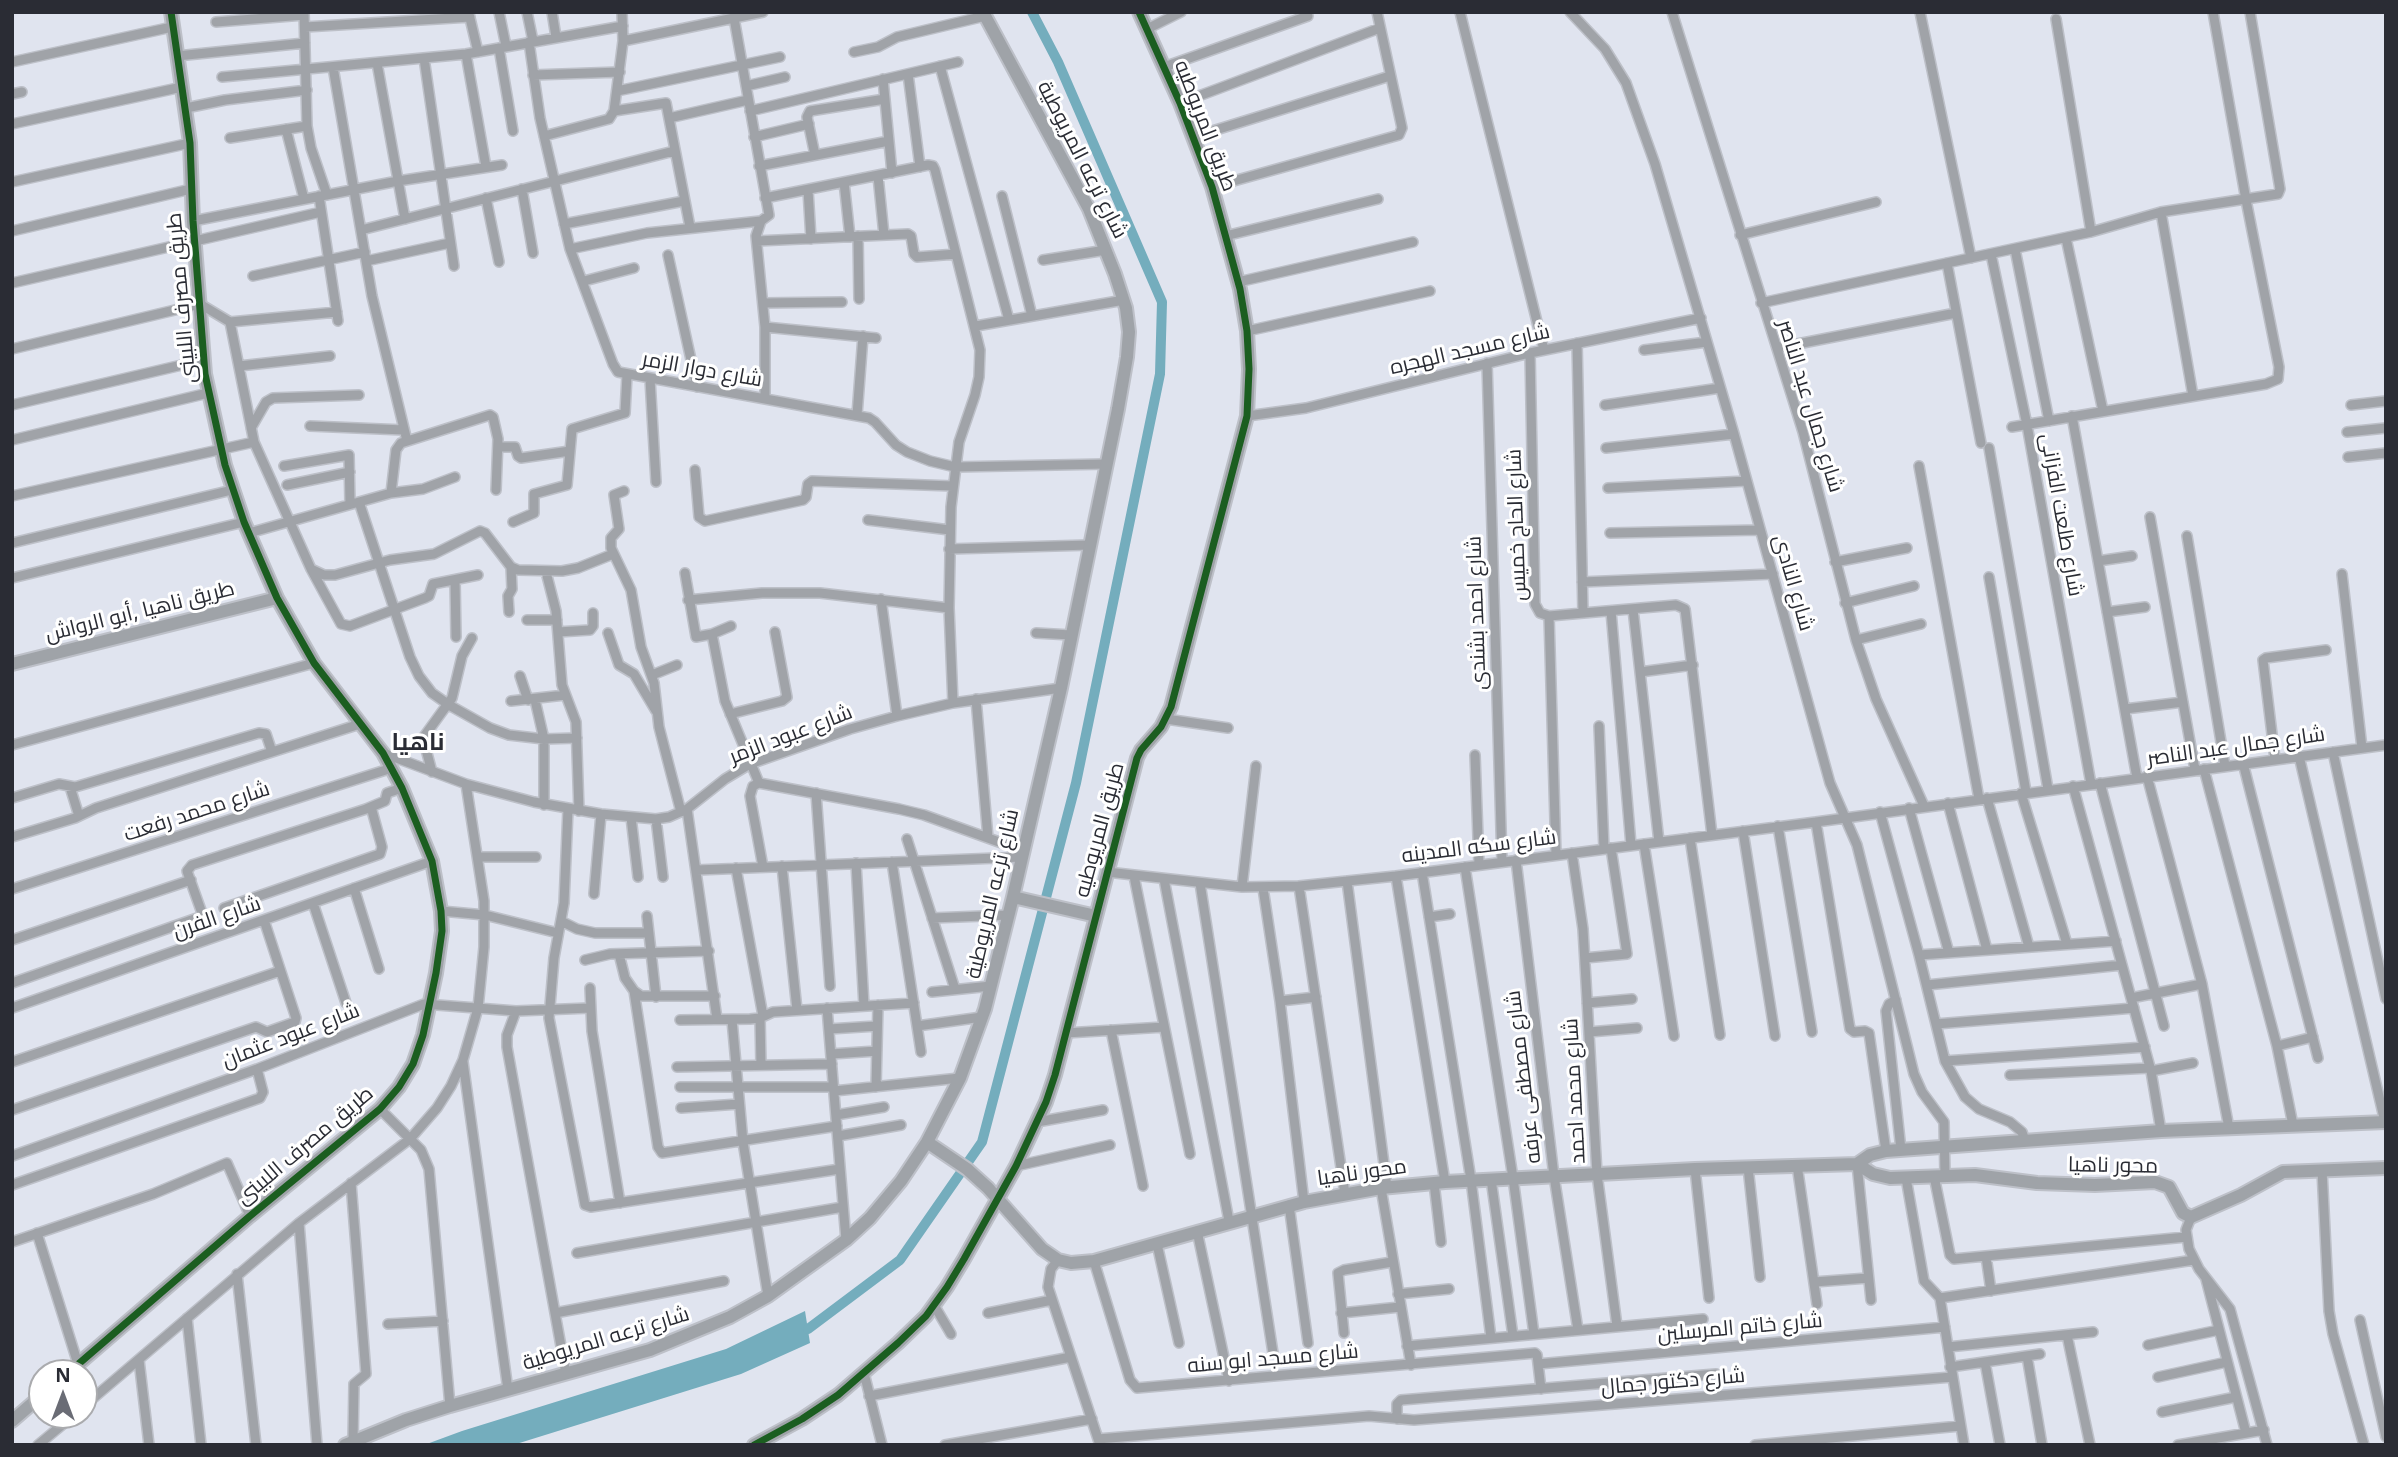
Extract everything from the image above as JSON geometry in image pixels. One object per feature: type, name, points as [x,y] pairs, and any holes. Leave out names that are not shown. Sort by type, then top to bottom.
[{"type":"main road","name":"طريق مصرف اللبينى","points":[[85,1359],[250,1216],[380,1109],[399,1087],[413,1064],[423,1035],[440,948],[441,911],[432,861],[402,788],[383,753],[314,663],[277,598],[232,490],[208,393],[203,360],[190,144],[171,12]]},
{"type":"main road","name":"طريق المريوطيه","points":[[754,1445],[802,1419],[864,1374],[934,1305],[953,1278],[1016,1166],[1055,1075],[1137,758],[1166,719],[1171,707],[1247,416],[1250,388],[1247,331],[1238,282],[1212,187],[1180,103],[1139,12]]},
{"type":"main road","name":"شارع ترعه المريوطية","points":[[349,1443],[450,1406],[650,1350],[691,1335],[768,1296],[846,1240],[870,1218],[932,1145],[982,1017],[1009,915],[1019,898],[1023,854],[1061,688],[1127,358],[1129,332],[1124,300],[1089,209],[984,14]]},
{"type":"main road","name":"طريق ناهيا ,أبو الرواش","points":[[12,664],[277,598]]},
{"type":"main road","points":[[1019,898],[1096,916]]},
{"type":"main road","name":"محور ناهيا","points":[[1857,1164],[1870,1155],[1885,1151],[2161,1131],[2385,1122]]},
{"type":"main road","points":[[932,1145],[967,1169],[998,1198],[1042,1249],[1058,1260]]},
{"type":"main road","name":"محور ناهيا","points":[[1058,1260],[1071,1263],[1094,1261],[1253,1214],[1384,1188],[1471,1180],[1797,1165],[1857,1164],[1881,1177],[1985,1175],[2049,1184],[2095,1185],[2155,1182],[2169,1188],[2183,1213],[2191,1217]]},
{"type":"main road","points":[[2191,1217],[2241,1195],[2283,1172],[2386,1168]]},
{"type":"main road","points":[[12,1421],[28,1407]]},
{"type":"street","points":[[499,12],[513,131]]},
{"type":"street","name":"شارع دوار الزمر","points":[[527,12],[533,75],[544,136],[570,249],[615,368],[627,375],[857,415],[875,422],[895,445],[907,452],[955,467],[1106,464]]},
{"type":"street","points":[[552,12],[556,37]]},
{"type":"street","points":[[544,136],[609,119],[614,111],[620,72],[622,12]]},
{"type":"street","points":[[623,41],[763,12]]},
{"type":"street","points":[[1147,29],[1181,12]]},
{"type":"street","points":[[1212,187],[1401,133],[1377,12]]},
{"type":"street","points":[[1460,12],[1545,350]]},
{"type":"street","name":"شارع النادى","points":[[1570,12],[1605,49],[1626,83],[1655,164],[1734,434],[1830,783],[1850,817],[1917,1083],[1944,1122],[1946,1147],[1940,1176],[1952,1258],[1986,1256]]},
{"type":"street","name":"شارع جمال عبد الناصر","points":[[1672,12],[1802,432],[1856,640],[1877,699],[1924,806]]},
{"type":"street","points":[[1920,12],[1971,258]]},
{"type":"street","points":[[2012,428],[2266,384],[2278,379],[2279,367],[2213,12]]},
{"type":"street","points":[[1761,303],[2066,238],[2161,212],[2278,194],[2280,189],[2250,12]]},
{"type":"street","points":[[12,349],[200,304],[230,322],[338,317],[321,212],[323,196],[307,126],[304,14],[216,22]]},
{"type":"street","points":[[854,52],[878,47],[897,37],[984,14]]},
{"type":"street","points":[[304,27],[469,15],[478,52]]},
{"type":"street","points":[[1164,67],[1308,16]]},
{"type":"street","points":[[734,18],[768,216],[761,221],[757,230],[765,327],[765,399]]},
{"type":"street","points":[[2056,19],[2091,232]]},
{"type":"street","points":[[222,77],[466,54],[623,26]]},
{"type":"street","points":[[12,62],[172,27]]},
{"type":"street","points":[[1180,103],[1380,28]]},
{"type":"street","points":[[177,56],[305,43]]},
{"type":"street","points":[[466,54],[486,167]]},
{"type":"street","points":[[617,91],[780,57]]},
{"type":"street","points":[[424,58],[454,266]]},
{"type":"street","points":[[750,111],[958,62]]},
{"type":"street","points":[[377,63],[405,219]]},
{"type":"street","points":[[333,66],[374,304],[407,441]]},
{"type":"street","points":[[940,66],[1009,320]]},
{"type":"street","points":[[533,75],[620,72]]},
{"type":"street","points":[[908,74],[920,167]]},
{"type":"street","points":[[1194,137],[1390,76]]},
{"type":"street","points":[[746,86],[785,77]]},
{"type":"street","points":[[883,79],[892,173]]},
{"type":"street","points":[[12,124],[182,87]]},
{"type":"street","points":[[186,108],[225,100],[307,90]]},
{"type":"street","points":[[815,155],[807,115],[812,110],[885,99]]},
{"type":"street","points":[[669,118],[748,100]]},
{"type":"street","points":[[614,111],[665,103],[690,227]]},
{"type":"street","points":[[754,137],[809,124]]},
{"type":"street","points":[[230,138],[307,126]]},
{"type":"street","points":[[286,129],[303,199]]},
{"type":"street","points":[[760,166],[889,141]]},
{"type":"street","points":[[12,182],[190,144]]},
{"type":"street","points":[[361,230],[674,151]]},
{"type":"street","points":[[193,221],[398,181],[502,165]]},
{"type":"street","points":[[765,198],[933,166],[980,350],[979,377],[959,442],[953,486],[949,549],[953,703]]},
{"type":"street","points":[[878,176],[884,235]]},
{"type":"street","points":[[844,183],[854,237],[859,299]]},
{"type":"street","points":[[12,231],[191,189]]},
{"type":"street","points":[[522,189],[533,253]]},
{"type":"street","points":[[808,190],[811,239]]},
{"type":"street","points":[[1002,196],[1032,316]]},
{"type":"street","points":[[486,198],[499,262]]},
{"type":"street","points":[[1225,236],[1378,199]]},
{"type":"street","points":[[564,223],[684,201]]},
{"type":"street","points":[[1740,235],[1876,202]]},
{"type":"street","points":[[12,283],[196,243],[321,212]]},
{"type":"street","points":[[2161,212],[2193,396]]},
{"type":"street","points":[[570,249],[647,233],[761,221]]},
{"type":"street","points":[[757,241],[911,235],[917,257],[956,254]]},
{"type":"street","points":[[2066,238],[2103,411]]},
{"type":"street","points":[[1238,282],[1413,242]]},
{"type":"street","points":[[253,276],[329,260],[450,243]]},
{"type":"street","points":[[2015,249],[2049,421]]},
{"type":"street","points":[[1043,260],[1106,250]]},
{"type":"street","name":"شارع طلعت الفزانى","points":[[1991,254],[2027,425],[2095,783]]},
{"type":"street","points":[[668,255],[697,387]]},
{"type":"street","points":[[1947,263],[1985,446],[2048,789]]},
{"type":"street","points":[[584,281],[634,268]]},
{"type":"street","points":[[1247,331],[1430,291]]},
{"type":"street","points":[[976,326],[1124,300]]},
{"type":"street","points":[[763,303],[842,302]]},
{"type":"street","points":[[1777,348],[1956,313]]},
{"type":"street","name":"شارع مسجد الهجره","points":[[1247,416],[1306,408],[1530,353],[1700,318]]},
{"type":"street","points":[[230,322],[254,442],[311,569],[341,624],[350,626],[429,596],[433,584],[478,575]]},
{"type":"street","points":[[765,327],[876,338]]},
{"type":"street","points":[[857,415],[863,336]]},
{"type":"street","points":[[1644,350],[1707,342]]},
{"type":"street","points":[[1577,343],[1583,613]]},
{"type":"street","name":"شارع الحاج خميس","points":[[1530,353],[1535,604],[1540,613],[1549,616],[1556,855]]},
{"type":"street","points":[[239,366],[330,356]]},
{"type":"street","points":[[12,405],[203,360]]},
{"type":"street","name":"شارع احمد بشندى","points":[[1487,363],[1502,862]]},
{"type":"street","points":[[513,522],[534,513],[534,494],[567,485],[572,429],[625,413],[627,375]]},
{"type":"street","points":[[650,379],[656,482]]},
{"type":"street","points":[[1605,405],[1720,388]]},
{"type":"street","points":[[12,440],[208,393]]},
{"type":"street","points":[[251,428],[266,402],[273,398],[359,395]]},
{"type":"street","points":[[2351,405],[2386,401]]},
{"type":"street","points":[[391,493],[397,446],[488,415],[493,417],[498,447],[496,490]]},
{"type":"street","points":[[2073,416],[2124,709],[2202,984],[2229,1128]]},
{"type":"street","points":[[310,426],[404,430]]},
{"type":"street","points":[[2347,432],[2386,428]]},
{"type":"street","points":[[1606,448],[1734,434]]},
{"type":"street","points":[[12,496],[254,442]]},
{"type":"street","points":[[498,447],[515,447],[517,456],[521,458],[570,451]]},
{"type":"street","points":[[2348,457],[2386,453]]},
{"type":"street","points":[[284,466],[348,455],[350,457],[355,503],[379,562],[410,657],[419,676],[432,693],[489,728],[509,735],[544,739],[577,738]]},
{"type":"street","points":[[1919,466],[1983,798],[2029,947]]},
{"type":"street","points":[[695,470],[699,515],[703,521],[803,500],[809,483],[953,486]]},
{"type":"street","points":[[287,485],[350,472]]},
{"type":"street","points":[[12,578],[247,527],[290,522],[391,493],[423,489],[455,477]]},
{"type":"street","points":[[1608,488],[1746,481]]},
{"type":"street","points":[[12,543],[232,490]]},
{"type":"street","points":[[624,491],[613,496],[619,529],[610,543],[631,590],[641,646],[652,675],[657,713],[684,811],[697,870],[717,1019]]},
{"type":"street","points":[[2150,517],[2183,702],[2277,1046],[2293,1125]]},
{"type":"street","points":[[868,520],[950,530]]},
{"type":"street","points":[[1610,533],[1760,530]]},
{"type":"street","points":[[311,569],[324,575],[335,575],[379,562],[434,554],[480,531],[485,533],[512,567],[509,612]]},
{"type":"street","points":[[2187,536],[2225,766]]},
{"type":"street","points":[[949,549],[1090,545]]},
{"type":"street","points":[[1835,562],[1908,548]]},
{"type":"street","points":[[512,567],[546,572],[578,568],[613,554]]},
{"type":"street","points":[[2098,561],[2132,556]]},
{"type":"street","points":[[546,572],[557,620],[565,695],[575,714],[579,811]]},
{"type":"street","points":[[685,573],[696,637],[731,626]]},
{"type":"street","points":[[1582,582],[1773,574]]},
{"type":"street","points":[[2342,575],[2362,748]]},
{"type":"street","points":[[1989,577],[2023,793],[2067,944]]},
{"type":"street","points":[[455,580],[456,637]]},
{"type":"street","points":[[1845,603],[1914,586]]},
{"type":"street","points":[[688,600],[762,593],[841,594],[949,608]]},
{"type":"street","points":[[881,599],[897,716]]},
{"type":"street","points":[[1549,616],[1676,605],[1684,607],[1687,613],[1712,835]]},
{"type":"street","points":[[2107,612],[2146,607]]},
{"type":"street","points":[[1633,609],[1659,842]]},
{"type":"street","points":[[1611,611],[1631,845]]},
{"type":"street","points":[[558,632],[590,630],[593,626],[593,613]]},
{"type":"street","points":[[527,620],[557,620]]},
{"type":"street","points":[[1856,640],[1921,624]]},
{"type":"street","points":[[730,714],[782,701],[787,697],[775,632]]},
{"type":"street","points":[[1037,633],[1071,635]]},
{"type":"street","points":[[608,634],[619,665],[634,674],[657,713]]},
{"type":"street","points":[[712,634],[730,714],[759,783]]},
{"type":"street","points":[[432,772],[423,738],[449,705],[456,687],[462,656],[472,638]]},
{"type":"street","points":[[2275,759],[2263,660],[2326,650]]},
{"type":"street","points":[[12,746],[314,663]]},
{"type":"street","points":[[1640,672],[1693,665]]},
{"type":"street","points":[[652,675],[677,666]]},
{"type":"street","points":[[520,676],[532,700],[544,739],[544,804]]},
{"type":"street","name":"شارع عبود الزمر","points":[[383,753],[466,784],[544,804],[601,814],[656,819],[684,811],[725,779],[750,764],[897,716],[976,699],[1061,688]]},
{"type":"street","points":[[511,701],[565,695]]},
{"type":"street","points":[[976,699],[988,838]]},
{"type":"street","points":[[2124,709],[2183,702]]},
{"type":"street","points":[[1166,719],[1228,728]]},
{"type":"street","points":[[12,837],[360,724]]},
{"type":"street","points":[[1585,958],[1627,954],[1608,848],[1598,726]]},
{"type":"street","points":[[12,798],[59,784],[70,787],[259,733],[266,734],[272,752]]},
{"type":"street","name":"شارع جمال عبد الناصر","points":[[1850,817],[2386,745]]},
{"type":"street","points":[[2333,752],[2386,999]]},
{"type":"street","points":[[1475,755],[1479,865]]},
{"type":"street","points":[[2299,756],[2385,1122]]},
{"type":"street","points":[[2243,764],[2318,1058]]},
{"type":"street","points":[[1242,887],[1256,765]]},
{"type":"street","name":"شارع محمد رفعت","points":[[12,889],[392,768]]},
{"type":"street","points":[[763,867],[750,796],[753,786],[759,783],[924,815],[1023,854]]},
{"type":"street","points":[[2095,783],[2164,1026]]},
{"type":"street","points":[[98,1394],[299,1223],[410,1139],[437,1108],[451,1086],[463,1060],[478,1008],[485,915],[479,857],[466,784]]},
{"type":"street","points":[[2073,786],[2151,1069],[2161,1131]]},
{"type":"street","points":[[70,787],[79,816]]},
{"type":"street","points":[[12,983],[203,916],[187,871],[192,864],[371,807],[385,801],[387,793],[402,788]]},
{"type":"street","points":[[816,793],[830,986]]},
{"type":"street","points":[[1948,803],[1987,950]]},
{"type":"street","points":[[224,908],[380,854],[382,847],[371,807]]},
{"type":"street","points":[[1909,808],[1949,953]]},
{"type":"street","points":[[568,809],[566,875],[550,1011],[552,1041],[587,1207],[840,1169]]},
{"type":"street","points":[[1877,812],[1919,955],[1945,1061],[1965,1097],[1979,1109],[2010,1122],[2022,1132],[2025,1141]]},
{"type":"street","points":[[594,894],[601,814]]},
{"type":"street","points":[[631,817],[638,877]]},
{"type":"street","name":"شارع سكه المدينه","points":[[1107,872],[1242,887],[1299,886],[1396,876],[1850,817]]},
{"type":"street","points":[[656,819],[663,877]]},
{"type":"street","points":[[1816,822],[1850,1029],[1854,1032],[1869,1033],[1885,1151]]},
{"type":"street","points":[[1778,826],[1812,1032]]},
{"type":"street","points":[[1743,831],[1775,1036]]},
{"type":"street","points":[[1690,838],[1720,1035]]},
{"type":"street","points":[[907,839],[955,989]]},
{"type":"street","points":[[1644,844],[1674,1036]]},
{"type":"street","name":"شارع محمد احمد","points":[[1572,853],[1585,958],[1597,1174],[1617,1326]]},
{"type":"street","points":[[697,870],[1023,854]]},
{"type":"street","points":[[479,857],[536,857]]},
{"type":"street","name":"شارع مصطفى عرفه","points":[[1516,860],[1554,1176],[1578,1330]]},
{"type":"street","name":"شارع الفرن","points":[[12,1008],[432,861]]},
{"type":"street","points":[[892,862],[921,1052]]},
{"type":"street","points":[[856,863],[864,1006]]},
{"type":"street","points":[[782,866],[797,1010]]},
{"type":"street","points":[[1465,867],[1535,1334]]},
{"type":"street","points":[[736,868],[761,1017],[761,1065]]},
{"type":"street","points":[[1422,872],[1471,1180],[1491,1338]]},
{"type":"street","points":[[1134,876],[1190,1154]]},
{"type":"street","points":[[1396,876],[1439,1182],[1441,1242]]},
{"type":"street","points":[[1164,879],[1229,1221]]},
{"type":"street","points":[[12,940],[191,880]]},
{"type":"street","points":[[1347,881],[1392,1262],[1411,1365]]},
{"type":"street","points":[[1200,883],[1273,1353]]},
{"type":"street","points":[[1299,886],[1345,1194]]},
{"type":"street","points":[[354,888],[379,969]]},
{"type":"street","points":[[1263,888],[1280,1001],[1304,1202]]},
{"type":"street","points":[[313,903],[346,1003]]},
{"type":"street","points":[[441,911],[485,915],[558,933]]},
{"type":"street","points":[[1429,917],[1450,914]]},
{"type":"street","points":[[932,918],[1009,915]]},
{"type":"street","points":[[647,916],[656,997]]},
{"type":"street","points":[[12,1110],[256,1027],[267,1032],[295,1022],[296,1018],[264,920]]},
{"type":"street","points":[[561,921],[577,929],[595,933],[649,933]]},
{"type":"street","points":[[1919,955],[2116,941]]},
{"type":"street","points":[[585,960],[601,955],[709,951]]},
{"type":"street","points":[[619,954],[622,969],[634,991],[660,1152],[666,1154],[837,1126]]},
{"type":"street","points":[[1927,985],[2122,965]]},
{"type":"street","points":[[12,1062],[280,971]]},
{"type":"street","points":[[2131,998],[2202,984]]},
{"type":"street","points":[[932,992],[991,986]]},
{"type":"street","points":[[590,988],[590,1008],[620,1203]]},
{"type":"street","points":[[634,991],[641,996],[656,997],[715,996]]},
{"type":"street","points":[[1280,1001],[1316,997]]},
{"type":"street","points":[[1587,1003],[1632,999]]},
{"type":"street","points":[[1896,1000],[1889,1004],[1886,1011],[1901,1150]]},
{"type":"street","name":"شارع عبود عثمان","points":[[12,1156],[257,1069],[418,1006],[430,1003],[516,1011],[590,1008]]},
{"type":"street","points":[[680,1020],[732,1020],[761,1017],[773,1012],[914,1003]]},
{"type":"street","points":[[876,1087],[878,1005]]},
{"type":"street","points":[[827,1008],[846,1240]]},
{"type":"street","points":[[1936,1024],[2134,1008]]},
{"type":"street","points":[[516,1011],[507,1035],[507,1046],[566,1374]]},
{"type":"street","points":[[917,1026],[982,1017]]},
{"type":"street","points":[[732,1020],[743,1142],[768,1296]]},
{"type":"street","points":[[829,1029],[877,1026]]},
{"type":"street","points":[[1066,1033],[1164,1027]]},
{"type":"street","points":[[1588,1032],[1637,1028]]},
{"type":"street","points":[[1111,1030],[1143,1186]]},
{"type":"street","points":[[2277,1046],[2313,1037]]},
{"type":"street","points":[[1945,1061],[2145,1047]]},
{"type":"street","points":[[677,1067],[761,1065],[831,1059],[877,1051]]},
{"type":"street","points":[[463,1060],[508,1390]]},
{"type":"street","points":[[2010,1075],[2151,1069],[2193,1063]]},
{"type":"street","points":[[12,1185],[260,1098],[263,1092],[257,1069]]},
{"type":"street","points":[[680,1087],[834,1089],[960,1077]]},
{"type":"street","points":[[681,1108],[739,1104]]},
{"type":"street","points":[[836,1115],[884,1107]]},
{"type":"street","points":[[380,1109],[421,1150],[429,1168],[450,1406]]},
{"type":"street","points":[[1037,1122],[1103,1110]]},
{"type":"street","points":[[838,1136],[901,1125]]},
{"type":"street","points":[[1016,1166],[1110,1145]]},
{"type":"street","points":[[12,1242],[153,1194],[227,1163],[250,1216]]},
{"type":"street","points":[[1857,1164],[1871,1300]]},
{"type":"street","points":[[1797,1165],[1817,1304]]},
{"type":"street","points":[[1748,1167],[1760,1277]]},
{"type":"street","points":[[1695,1169],[1709,1298]]},
{"type":"street","points":[[2322,1170],[2331,1322],[2364,1445]]},
{"type":"street","points":[[1906,1178],[1924,1282],[1940,1298],[1964,1445]]},
{"type":"street","points":[[1491,1179],[1513,1336]]},
{"type":"street","points":[[349,1443],[354,1384],[366,1374],[351,1183]]},
{"type":"street","points":[[1289,1205],[1308,1343]]},
{"type":"street","points":[[577,1252],[843,1208]]},
{"type":"street","points":[[2191,1217],[2186,1227],[2186,1237],[2194,1260],[2226,1302],[2235,1321],[2267,1445]]},
{"type":"street","points":[[299,1223],[317,1445]]},
{"type":"street","points":[[1197,1231],[1229,1381]]},
{"type":"street","points":[[37,1233],[70,1359]]},
{"type":"street","points":[[1991,1291],[1986,1256],[2186,1237]]},
{"type":"street","points":[[1157,1244],[1179,1343]]},
{"type":"street","points":[[1058,1260],[1051,1269],[1048,1281],[1052,1300],[1099,1442]]},
{"type":"street","points":[[1940,1298],[2194,1260]]},
{"type":"street","name":"شارع مسجد ابو سنه","points":[[1094,1261],[1133,1385],[1141,1389],[1534,1353],[1537,1355],[1538,1364]]},
{"type":"street","points":[[1344,1333],[1337,1277],[1340,1272],[1392,1262]]},
{"type":"street","points":[[237,1274],[256,1445]]},
{"type":"street","points":[[2206,1276],[2245,1433]]},
{"type":"street","points":[[1814,1282],[1868,1278]]},
{"type":"street","points":[[555,1313],[724,1282]]},
{"type":"street","points":[[1398,1294],[1449,1289]]},
{"type":"street","points":[[988,1313],[1052,1300]]},
{"type":"street","points":[[934,1305],[951,1334]]},
{"type":"street","points":[[1341,1313],[1400,1307]]},
{"type":"street","points":[[187,1318],[201,1445]]},
{"type":"street","points":[[1407,1346],[1703,1319]]},
{"type":"street","points":[[2360,1320],[2386,1437]]},
{"type":"street","points":[[388,1324],[443,1321]]},
{"type":"street","name":"شارع خاتم المرسلين","points":[[1538,1364],[1945,1327]]},
{"type":"street","points":[[2148,1345],[2219,1330]]},
{"type":"street","points":[[1948,1347],[2093,1332]]},
{"type":"street","points":[[2067,1335],[2090,1445]]},
{"type":"street","name":"شارع دكتور جمال","points":[[1099,1442],[1370,1416],[1427,1419],[1951,1372],[1985,1362],[2040,1354]]},
{"type":"street","points":[[2027,1356],[2042,1445]]},
{"type":"street","points":[[869,1396],[1071,1357]]},
{"type":"street","points":[[139,1360],[149,1445]]},
{"type":"street","points":[[1985,1362],[2000,1445]]},
{"type":"street","points":[[2158,1377],[2228,1362]]},
{"type":"street","points":[[1538,1364],[1541,1389]]},
{"type":"street","points":[[864,1374],[882,1445]]},
{"type":"street","points":[[1397,1419],[1397,1404],[1401,1401],[1716,1374]]},
{"type":"street","points":[[2162,1412],[2236,1397]]},
{"type":"street","points":[[945,1445],[1092,1419]]},
{"type":"street","points":[[1755,1445],[1961,1426]]},
{"type":"street","points":[[41,1444],[58,1429]]},
{"type":"street","points":[[2178,1445],[2264,1430]]},
{"type":"water","points":[[805,1311],[810,1343],[741,1374],[513,1445],[424,1445],[726,1349]]},
{"type":"waterway","points":[[808,1329],[900,1260],[982,1142],[1076,783],[1160,374],[1162,302],[1058,62],[1032,12]]},
{"type":"cycle path","points":[[84,1359],[250,1216],[380,1109],[399,1087],[413,1064],[423,1035],[442,931],[432,861],[402,788],[383,753],[314,663],[277,598],[244,522],[225,465],[205,374],[190,143],[171,12]]},
{"type":"cycle path","points":[[754,1445],[802,1419],[838,1395],[898,1343],[926,1316],[964,1259],[1016,1166],[1046,1102],[1137,758],[1161,727],[1171,707],[1247,416],[1249,369],[1247,331],[1240,289],[1212,187],[1180,103],[1139,12]]},
{"type":"district","name":"ناهيا","points":[[418,743]]}]
